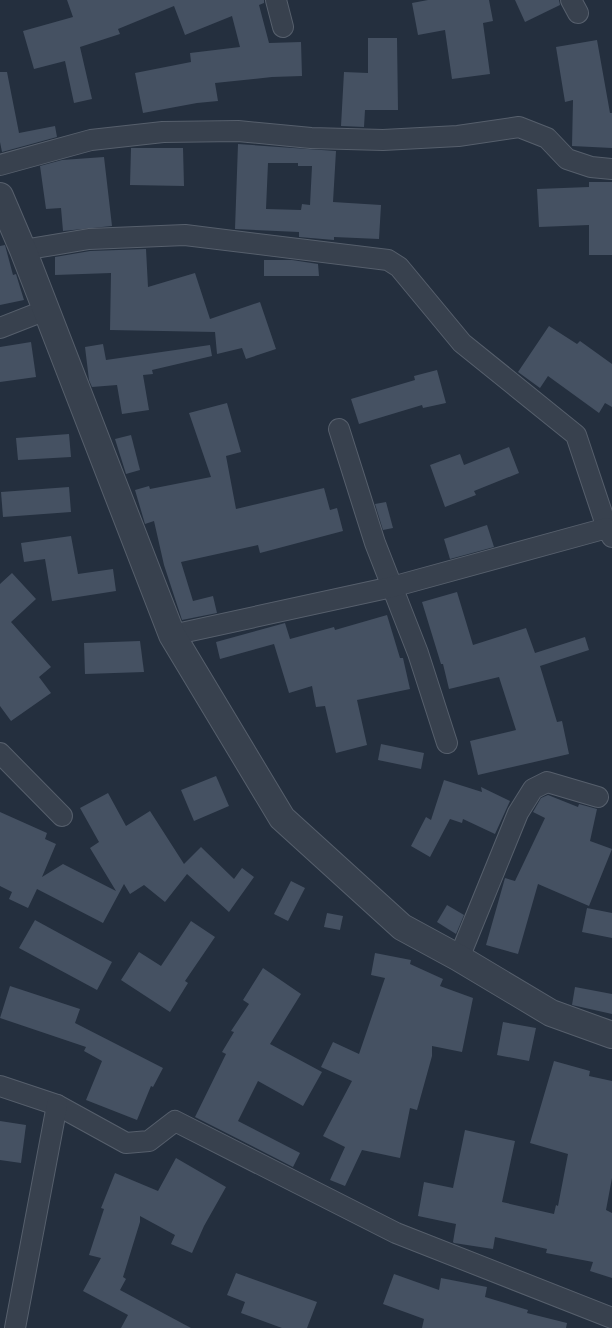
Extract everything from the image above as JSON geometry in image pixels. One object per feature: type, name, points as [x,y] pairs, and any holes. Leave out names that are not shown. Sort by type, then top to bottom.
[{"type":"street","points":[[276,0],[283,27]]},
{"type":"street","points":[[0,165],[91,140],[164,132],[238,131],[311,138],[383,140],[458,136],[519,127],[547,138],[567,159],[591,167],[612,169]]},
{"type":"street","points":[[0,196],[172,635],[282,818],[402,927],[551,1013],[612,1035]]},
{"type":"street","points":[[23,250],[89,239],[185,235],[388,260],[399,267],[462,344],[576,435],[610,533],[392,587],[172,635]]},
{"type":"street","points":[[0,328],[46,310]]},
{"type":"street","points":[[339,429],[375,543],[418,653],[447,743]]},
{"type":"street","points":[[0,753],[62,816]]},
{"type":"street","points":[[459,958],[518,813],[533,789],[547,782],[598,797]]},
{"type":"street","points":[[0,1086],[57,1106],[126,1143],[149,1141],[175,1121],[396,1233],[612,1318]]},
{"type":"street","points":[[15,1328],[57,1106]]},
{"type":"building","points":[[67,0],[264,0],[264,3],[259,5],[269,43],[301,42],[302,76],[215,83],[218,101],[143,113],[135,73],[191,62],[190,53],[240,47],[232,16],[185,35],[174,6],[118,29],[120,34],[80,47],[92,99],[74,103],[65,61],[34,69],[23,31],[73,17]]},
{"type":"building","points":[[428,0],[489,0],[493,21],[483,23],[490,74],[452,79],[445,30],[418,35],[412,3]]},
{"type":"building","points":[[515,0],[559,0],[560,5],[525,22]]},
{"type":"building","points":[[368,38],[397,38],[398,110],[365,110],[364,127],[341,126],[344,72],[368,73]]},
{"type":"building","points":[[597,40],[610,113],[612,113],[612,148],[572,146],[573,100],[565,102],[556,47]]},
{"type":"building","points":[[0,72],[7,72],[19,133],[55,126],[57,137],[2,152]]},
{"type":"building","points":[[238,144],[336,151],[333,202],[381,205],[379,239],[334,237],[334,240],[299,237],[299,232],[235,229]],"holes":[[[268,163],[298,163],[298,166],[312,166],[310,205],[302,204],[301,210],[266,209]]]},
{"type":"building","points":[[131,148],[183,148],[184,186],[130,185]]},
{"type":"building","points":[[104,157],[112,226],[63,231],[61,208],[46,209],[40,166],[62,160]]},
{"type":"building","points":[[589,182],[612,182],[612,255],[589,255],[589,225],[539,227],[537,189],[589,187]]},
{"type":"building","points":[[5,245],[13,275],[16,274],[24,300],[0,305],[0,246]]},
{"type":"building","points":[[146,249],[148,287],[195,273],[210,319],[260,302],[276,349],[246,359],[242,348],[217,354],[215,332],[110,330],[111,273],[55,275],[55,257],[90,251]]},
{"type":"building","points":[[264,260],[292,260],[318,264],[319,276],[264,276]]},
{"type":"building","points":[[549,326],[577,344],[580,341],[612,364],[612,407],[605,403],[599,413],[548,376],[540,388],[518,372]]},
{"type":"building","points":[[31,342],[36,377],[0,382],[0,347]]},
{"type":"building","points":[[103,344],[106,360],[210,345],[212,356],[152,370],[153,374],[143,375],[149,410],[122,414],[117,385],[92,387],[89,380],[85,347]]},
{"type":"building","points":[[437,370],[446,403],[423,408],[422,405],[359,424],[351,399],[415,380],[414,376]]},
{"type":"building","points":[[227,403],[241,452],[226,456],[236,509],[324,488],[330,510],[337,508],[343,531],[260,553],[258,545],[181,562],[193,601],[213,596],[217,613],[182,620],[164,565],[154,521],[145,524],[135,490],[211,477],[189,413]]},
{"type":"building","points":[[69,434],[71,457],[18,460],[16,438]]},
{"type":"building","points":[[131,435],[140,470],[126,474],[115,439]]},
{"type":"building","points":[[509,447],[519,473],[474,491],[476,495],[445,507],[430,465],[460,454],[464,465]]},
{"type":"building","points":[[69,487],[71,512],[3,517],[1,492]]},
{"type":"building","points":[[386,502],[393,528],[383,530],[375,504]]},
{"type":"building","points":[[487,525],[494,547],[450,559],[444,539]]},
{"type":"building","points":[[71,536],[78,574],[113,569],[116,591],[52,601],[45,559],[24,562],[21,543]]},
{"type":"building","points":[[12,573],[36,599],[11,622],[51,667],[39,677],[51,693],[11,721],[0,706],[0,584]]},
{"type":"building","points":[[457,592],[473,645],[526,628],[535,653],[585,637],[589,650],[540,666],[557,722],[562,721],[569,754],[478,775],[470,741],[516,730],[499,677],[449,689],[422,602]]},
{"type":"building","points":[[387,615],[400,658],[403,658],[410,689],[357,700],[367,745],[336,753],[325,706],[316,707],[312,686],[289,693],[274,644],[220,659],[216,642],[285,623],[290,639],[334,627],[335,630]]},
{"type":"building","points":[[140,641],[144,672],[85,674],[84,643]]},
{"type":"building","points":[[381,744],[424,753],[421,769],[378,760]]},
{"type":"building","points":[[216,776],[229,806],[194,821],[181,790]]},
{"type":"building","points":[[444,780],[482,792],[481,787],[510,801],[495,834],[463,819],[462,823],[450,819],[430,857],[411,846],[426,817],[431,820]]},
{"type":"building","points":[[108,793],[126,826],[150,811],[184,864],[201,847],[234,879],[242,868],[254,877],[229,912],[187,874],[165,902],[144,885],[130,894],[124,884],[103,923],[37,889],[28,908],[9,899],[12,892],[0,886],[0,812],[47,833],[45,839],[56,844],[42,877],[63,864],[116,891],[90,848],[99,842],[80,808]]},
{"type":"building","points":[[548,795],[578,807],[579,804],[597,809],[590,841],[612,849],[589,906],[538,884],[518,954],[486,945],[505,878],[515,881],[545,818],[533,812],[541,798]]},
{"type":"building","points":[[291,881],[305,888],[288,921],[274,914]]},
{"type":"building","points":[[447,905],[464,915],[456,934],[437,922]]},
{"type":"building","points":[[587,908],[612,913],[612,938],[582,932]]},
{"type":"building","points":[[327,913],[343,916],[340,930],[324,927]]},
{"type":"building","points":[[35,920],[112,962],[97,990],[19,948]]},
{"type":"building","points":[[191,921],[215,937],[185,981],[188,983],[170,1012],[121,980],[139,952],[161,966]]},
{"type":"building","points":[[375,953],[411,960],[410,964],[443,979],[440,986],[473,998],[462,1052],[432,1046],[432,1056],[417,1110],[410,1108],[400,1158],[362,1150],[345,1186],[330,1180],[345,1147],[323,1136],[352,1081],[321,1067],[333,1042],[359,1054],[385,978],[371,975]]},
{"type":"building","points":[[263,968],[301,994],[270,1044],[322,1072],[303,1106],[258,1081],[238,1121],[300,1153],[293,1167],[195,1117],[226,1054],[222,1052],[234,1032],[231,1031],[249,1004],[243,1000]]},
{"type":"building","points":[[10,986],[80,1009],[75,1023],[163,1068],[153,1087],[151,1086],[137,1120],[86,1100],[102,1061],[84,1051],[86,1047],[0,1018]]},
{"type":"building","points":[[575,987],[612,994],[612,1014],[572,1005]]},
{"type":"building","points":[[503,1022],[536,1028],[529,1061],[497,1055]]},
{"type":"building","points":[[554,1061],[590,1071],[589,1076],[612,1081],[612,1178],[606,1210],[612,1213],[612,1278],[590,1271],[593,1262],[546,1253],[547,1249],[495,1237],[493,1249],[454,1243],[456,1224],[418,1216],[424,1182],[453,1188],[465,1130],[515,1141],[502,1202],[554,1214],[556,1205],[558,1206],[568,1154],[530,1143]]},
{"type":"building","points":[[0,1121],[26,1125],[21,1163],[0,1160]]},
{"type":"building","points":[[176,1158],[226,1187],[192,1253],[171,1244],[175,1235],[140,1216],[123,1277],[126,1279],[120,1290],[191,1328],[121,1328],[128,1315],[83,1291],[101,1258],[89,1255],[104,1209],[101,1208],[115,1173],[158,1191]]},
{"type":"building","points":[[236,1273],[317,1302],[307,1328],[282,1328],[241,1313],[245,1302],[227,1295]]},
{"type":"building","points":[[394,1274],[439,1290],[441,1278],[487,1287],[485,1297],[528,1310],[527,1313],[567,1323],[566,1328],[422,1328],[424,1319],[383,1304]]}]
